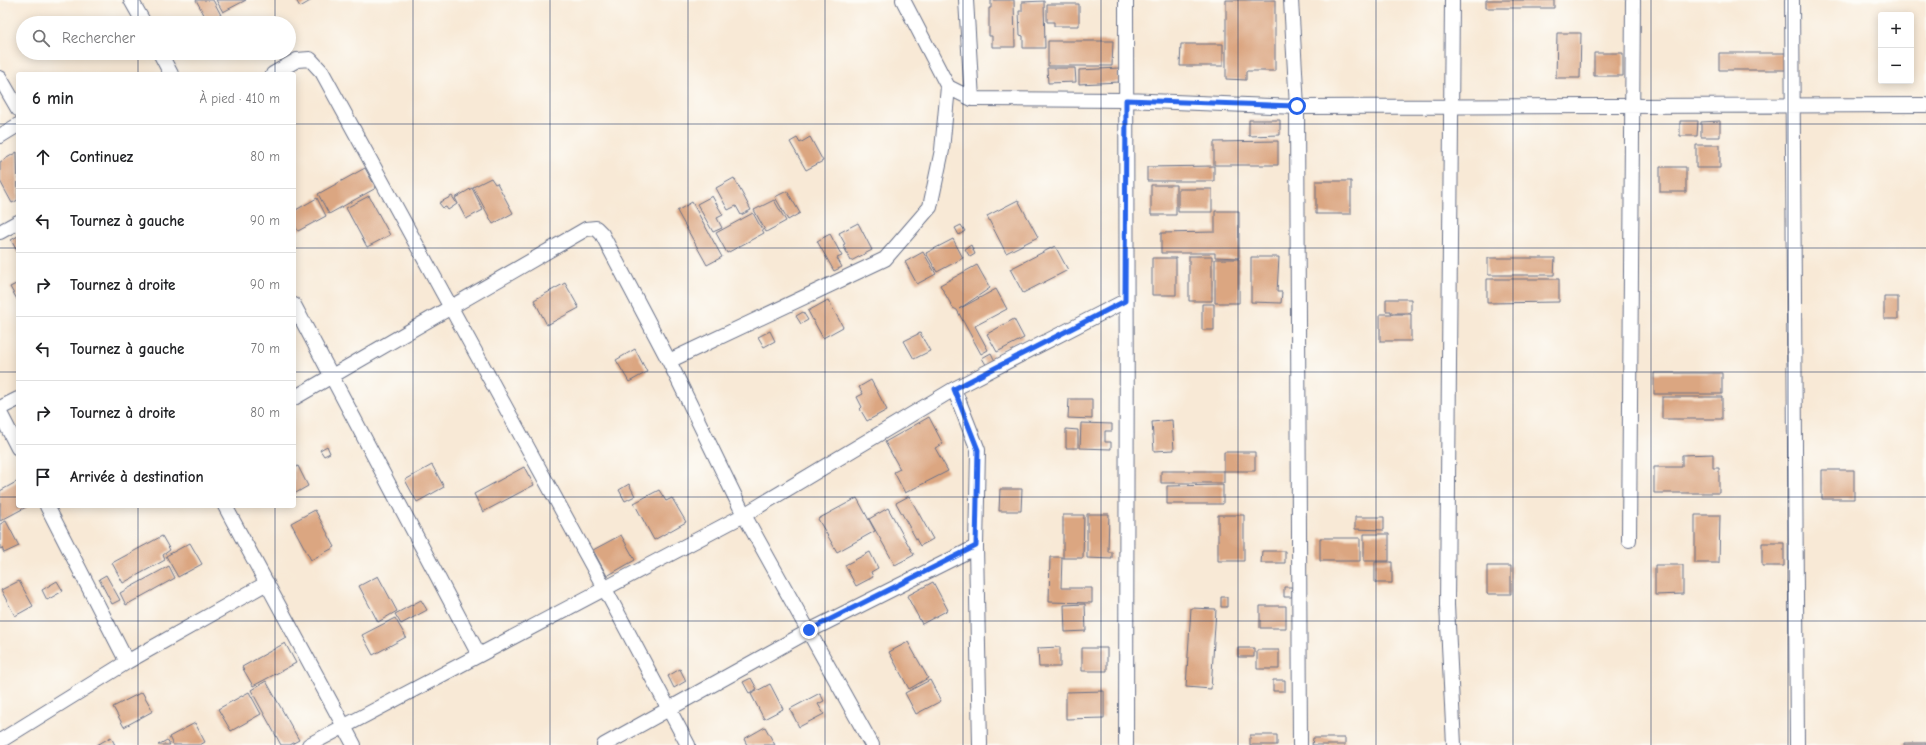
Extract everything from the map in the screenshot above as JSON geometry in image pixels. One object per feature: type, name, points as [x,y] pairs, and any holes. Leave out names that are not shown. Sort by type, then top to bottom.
[{"type":"street","points":[[131,0],[140,16]]},
{"type":"street","points":[[669,361],[885,259],[930,207],[942,150],[948,87],[902,0]]},
{"type":"street","points":[[966,0],[972,99]]},
{"type":"street","points":[[1126,0],[1125,301],[1128,496],[1126,745]]},
{"type":"street","points":[[1292,0],[1297,106],[1300,745]]},
{"type":"street","points":[[1452,0],[1447,606],[1454,745]]},
{"type":"street","points":[[1629,540],[1633,0]]},
{"type":"street","points":[[1792,0],[1796,745]]},
{"type":"street","points":[[276,72],[297,60],[310,59],[322,72],[605,589],[668,710],[688,745]]},
{"type":"street","points":[[164,60],[170,72]]},
{"type":"street","points":[[0,78],[16,106]]},
{"type":"street","points":[[948,87],[972,99],[1126,100],[1297,106],[1632,107],[1926,105]]},
{"type":"street","points":[[0,136],[16,126]]},
{"type":"street","points":[[0,232],[16,223]]},
{"type":"street","points":[[296,397],[586,229],[596,228],[602,234],[669,361],[744,514],[872,745]]},
{"type":"street","points":[[309,745],[744,514],[954,389],[1125,301]]},
{"type":"street","points":[[296,309],[479,655]]},
{"type":"street","points":[[954,389],[978,450],[976,546],[980,745]]},
{"type":"street","points":[[0,408],[16,400]]},
{"type":"street","points":[[0,413],[16,444]]},
{"type":"street","points":[[48,508],[127,662]]},
{"type":"street","points":[[226,508],[354,745]]},
{"type":"street","points":[[604,745],[809,630],[976,546]]},
{"type":"street","points":[[0,741],[127,662],[267,583]]},
{"type":"building","points":[[196,0],[213,0],[221,15],[205,16]]},
{"type":"building","points":[[216,0],[246,0],[223,12]]},
{"type":"building","points":[[296,0],[312,0],[300,7]]},
{"type":"building","points":[[991,0],[1014,0],[1015,47],[992,47],[992,36],[989,36],[989,8],[991,8]]},
{"type":"building","points":[[1226,0],[1275,0],[1275,71],[1246,71],[1246,80],[1226,79]]},
{"type":"building","points":[[1486,0],[1554,0],[1554,8],[1486,8]]},
{"type":"building","points":[[1044,1],[1045,48],[1023,48],[1023,36],[1020,35],[1019,11],[1022,11],[1022,2]]},
{"type":"building","points":[[1047,4],[1079,4],[1079,26],[1054,26],[1054,22],[1047,22]]},
{"type":"building","points":[[1557,33],[1581,33],[1580,78],[1556,78]]},
{"type":"building","points":[[1048,41],[1113,41],[1112,66],[1048,66]]},
{"type":"building","points":[[1181,44],[1223,44],[1223,66],[1180,66]]},
{"type":"building","points":[[1594,53],[1623,53],[1623,76],[1594,76]]},
{"type":"building","points":[[1719,53],[1788,53],[1788,70],[1719,70]]},
{"type":"building","points":[[1047,68],[1075,68],[1076,82],[1048,83]]},
{"type":"building","points":[[1119,68],[1119,82],[1079,84],[1079,70]]},
{"type":"building","points":[[1249,120],[1280,120],[1280,135],[1249,136]]},
{"type":"building","points":[[1680,121],[1698,121],[1697,136],[1680,136]]},
{"type":"building","points":[[1720,121],[1720,137],[1701,137],[1701,122]]},
{"type":"building","points":[[810,137],[823,161],[806,170],[790,142],[797,138],[800,143]]},
{"type":"building","points":[[1278,141],[1278,165],[1214,165],[1214,142]]},
{"type":"building","points":[[1696,145],[1720,145],[1720,168],[1696,168]]},
{"type":"building","points":[[16,153],[16,201],[12,203],[0,181],[0,162]]},
{"type":"building","points":[[1214,166],[1214,181],[1147,181],[1147,167]]},
{"type":"building","points":[[1660,167],[1686,167],[1686,192],[1660,192]]},
{"type":"building","points":[[365,168],[376,188],[329,214],[318,194]]},
{"type":"building","points":[[491,178],[495,184],[497,183],[513,213],[493,224],[473,187]]},
{"type":"building","points":[[734,178],[751,210],[741,215],[736,206],[728,210],[716,188]]},
{"type":"building","points":[[1316,181],[1351,181],[1351,214],[1316,214]]},
{"type":"building","points":[[1151,185],[1176,185],[1176,215],[1151,215]]},
{"type":"building","points":[[472,188],[483,210],[466,219],[455,198]]},
{"type":"building","points":[[1178,189],[1212,189],[1212,212],[1178,212]]},
{"type":"building","points":[[787,191],[800,213],[788,220],[775,197]]},
{"type":"building","points":[[369,196],[390,235],[367,247],[346,208]]},
{"type":"building","points":[[452,196],[457,204],[448,210],[446,207],[443,208],[439,203]]},
{"type":"building","points":[[712,196],[723,215],[717,218],[722,228],[713,232],[697,204]]},
{"type":"building","points":[[317,198],[326,216],[298,231],[296,228],[296,210]]},
{"type":"building","points":[[774,200],[786,221],[766,232],[754,210]]},
{"type":"building","points":[[1018,200],[1038,237],[1006,253],[987,216]]},
{"type":"building","points":[[692,202],[722,257],[707,265],[677,211]]},
{"type":"building","points":[[1215,211],[1239,211],[1239,258],[1215,257],[1215,253],[1161,253],[1161,233],[1215,232]]},
{"type":"building","points":[[753,213],[764,233],[727,253],[716,233]]},
{"type":"building","points":[[858,223],[872,250],[851,261],[839,233]]},
{"type":"building","points":[[961,225],[965,231],[959,235],[955,228]]},
{"type":"building","points":[[830,234],[842,256],[837,258],[842,267],[834,271],[817,241]]},
{"type":"building","points":[[16,237],[16,249],[11,240]]},
{"type":"building","points":[[953,239],[963,258],[937,272],[926,253]]},
{"type":"building","points":[[971,245],[975,254],[970,257],[965,249]]},
{"type":"building","points":[[1055,246],[1068,270],[1023,293],[1010,269]]},
{"type":"building","points":[[923,252],[936,274],[917,284],[905,262]]},
{"type":"building","points":[[1189,256],[1212,256],[1212,301],[1189,301]]},
{"type":"building","points":[[1251,257],[1279,257],[1277,292],[1282,292],[1281,303],[1251,302]]},
{"type":"building","points":[[1152,258],[1176,258],[1176,295],[1152,295]]},
{"type":"building","points":[[1488,258],[1555,258],[1554,275],[1488,275]]},
{"type":"building","points":[[1215,259],[1239,259],[1239,303],[1215,303]]},
{"type":"building","points":[[977,265],[990,288],[959,309],[996,289],[1007,309],[975,326],[988,350],[981,354],[957,310],[953,308],[940,285]]},
{"type":"building","points":[[1487,279],[1559,279],[1559,302],[1487,303]]},
{"type":"building","points":[[565,283],[579,308],[547,325],[534,300]]},
{"type":"building","points":[[16,284],[16,298],[10,287]]},
{"type":"building","points":[[1884,297],[1898,297],[1898,319],[1884,319]]},
{"type":"building","points":[[1386,299],[1411,299],[1411,313],[1391,313],[1391,311],[1386,311]]},
{"type":"building","points":[[828,300],[843,327],[823,338],[808,311]]},
{"type":"building","points":[[1202,304],[1214,304],[1214,330],[1202,330]]},
{"type":"building","points":[[803,312],[808,320],[801,324],[796,316]]},
{"type":"building","points":[[1380,314],[1411,314],[1411,341],[1380,341]]},
{"type":"building","points":[[1014,319],[1024,338],[997,352],[987,334]]},
{"type":"building","points":[[770,331],[775,341],[764,347],[758,337]]},
{"type":"building","points":[[920,333],[930,351],[914,359],[904,341]]},
{"type":"building","points":[[635,349],[647,372],[629,382],[616,360]]},
{"type":"building","points":[[991,353],[996,363],[988,368],[982,358]]},
{"type":"building","points":[[1654,373],[1722,373],[1722,394],[1654,394]]},
{"type":"building","points":[[871,380],[887,410],[867,421],[860,409],[862,407],[857,397],[863,394],[859,387]]},
{"type":"building","points":[[1662,397],[1722,397],[1722,419],[1662,419]]},
{"type":"building","points":[[1069,399],[1092,399],[1092,419],[1068,418]]},
{"type":"building","points":[[929,417],[943,444],[935,448],[948,471],[905,493],[894,472],[900,469],[885,442]]},
{"type":"building","points":[[1172,420],[1174,450],[1154,451],[1152,422]]},
{"type":"building","points":[[1081,423],[1112,424],[1112,431],[1105,431],[1105,442],[1111,442],[1111,449],[1080,448]]},
{"type":"building","points":[[1066,429],[1078,430],[1078,448],[1066,448]]},
{"type":"building","points":[[327,446],[330,453],[324,456],[320,450]]},
{"type":"building","points":[[1224,452],[1255,452],[1255,471],[1224,471]]},
{"type":"building","points":[[1713,454],[1713,468],[1719,468],[1719,493],[1654,493],[1654,467],[1682,467],[1682,455]]},
{"type":"building","points":[[432,465],[444,487],[417,502],[405,480]]},
{"type":"building","points":[[298,466],[308,486],[296,493],[296,467]]},
{"type":"building","points":[[524,467],[534,485],[483,512],[474,494]]},
{"type":"building","points":[[1822,470],[1854,470],[1854,499],[1822,499]]},
{"type":"building","points":[[1161,471],[1224,471],[1224,483],[1161,483]]},
{"type":"building","points":[[16,482],[16,508],[24,508],[0,521],[0,491]]},
{"type":"building","points":[[629,484],[635,496],[625,501],[619,490]]},
{"type":"building","points":[[1223,485],[1223,504],[1167,504],[1167,486]]},
{"type":"building","points":[[1000,489],[1022,489],[1021,511],[999,511]]},
{"type":"building","points":[[659,490],[666,501],[672,498],[686,522],[654,540],[634,503]]},
{"type":"building","points":[[909,496],[933,539],[920,546],[896,503]]},
{"type":"building","points":[[857,498],[875,531],[837,552],[818,519]]},
{"type":"building","points":[[888,508],[914,555],[895,565],[869,519]]},
{"type":"building","points":[[315,510],[335,547],[311,560],[291,523]]},
{"type":"building","points":[[1087,514],[1109,514],[1108,552],[1112,552],[1112,559],[1087,558]]},
{"type":"building","points":[[1063,515],[1084,515],[1083,558],[1063,558]]},
{"type":"building","points":[[1218,515],[1244,515],[1244,561],[1218,561]]},
{"type":"building","points":[[1695,515],[1720,515],[1719,563],[1695,563]]},
{"type":"building","points":[[1355,517],[1384,517],[1384,530],[1355,529]]},
{"type":"building","points":[[6,521],[19,546],[4,553],[2,548],[0,549],[0,524]]},
{"type":"building","points":[[1364,534],[1389,534],[1389,561],[1364,561]]},
{"type":"building","points":[[621,535],[635,560],[607,576],[593,550]]},
{"type":"building","points":[[162,536],[170,550],[163,555],[165,560],[123,583],[112,563]]},
{"type":"building","points":[[1320,538],[1360,538],[1360,561],[1320,561]]},
{"type":"building","points":[[190,543],[202,564],[178,577],[166,556]]},
{"type":"building","points":[[1762,543],[1784,543],[1784,566],[1762,566]]},
{"type":"building","points":[[1262,551],[1285,551],[1285,563],[1261,563]]},
{"type":"building","points":[[870,552],[878,568],[871,572],[873,577],[856,586],[845,565]]},
{"type":"building","points":[[1050,557],[1062,557],[1061,588],[1092,588],[1092,603],[1049,602]]},
{"type":"building","points":[[1375,562],[1392,562],[1392,583],[1375,583]]},
{"type":"building","points":[[1655,565],[1683,565],[1683,594],[1655,595]]},
{"type":"building","points":[[169,566],[175,578],[126,605],[120,593]]},
{"type":"building","points":[[1487,566],[1511,566],[1511,594],[1487,594]]},
{"type":"building","points":[[106,575],[120,600],[112,604],[99,579]]},
{"type":"building","points":[[378,576],[397,611],[378,622],[359,586]]},
{"type":"building","points":[[19,581],[33,606],[15,616],[1,590]]},
{"type":"building","points":[[57,581],[63,591],[47,600],[42,590]]},
{"type":"building","points":[[933,582],[948,610],[922,624],[907,596]]},
{"type":"building","points":[[1284,587],[1292,587],[1292,597],[1284,597]]},
{"type":"building","points":[[1221,597],[1227,597],[1227,607],[1221,607]]},
{"type":"building","points":[[421,600],[427,610],[401,624],[395,614]]},
{"type":"building","points":[[1085,604],[1086,631],[1065,632],[1064,605]]},
{"type":"building","points":[[1260,606],[1286,606],[1286,628],[1260,628]]},
{"type":"building","points":[[1191,608],[1216,609],[1211,689],[1186,687]]},
{"type":"building","points":[[395,618],[406,637],[373,655],[362,635]]},
{"type":"building","points":[[908,642],[928,678],[909,689],[889,652]]},
{"type":"building","points":[[285,643],[296,663],[253,686],[242,667]]},
{"type":"building","points":[[1060,647],[1060,667],[1039,667],[1038,648]]},
{"type":"building","points":[[1082,648],[1107,648],[1107,671],[1082,671]]},
{"type":"building","points":[[1238,648],[1254,648],[1254,657],[1238,657]]},
{"type":"building","points":[[1257,650],[1279,650],[1279,669],[1257,669]]},
{"type":"building","points":[[680,669],[686,681],[674,688],[668,676]]},
{"type":"building","points":[[751,678],[757,689],[749,693],[743,682]]},
{"type":"building","points":[[930,680],[941,701],[916,714],[905,693]]},
{"type":"building","points":[[1273,680],[1285,680],[1285,691],[1273,691]]},
{"type":"building","points":[[266,681],[299,740],[290,745],[281,745],[251,690]]},
{"type":"building","points":[[770,684],[783,709],[764,719],[751,694]]},
{"type":"building","points":[[1104,691],[1104,718],[1066,719],[1066,692]]},
{"type":"building","points":[[142,692],[153,711],[124,727],[113,707]]},
{"type":"building","points":[[249,692],[261,714],[231,731],[218,709]]},
{"type":"building","points":[[820,693],[824,701],[818,704],[824,714],[799,727],[790,709]]},
{"type":"building","points":[[195,723],[205,742],[200,745],[173,745],[169,737]]},
{"type":"building","points":[[765,727],[775,745],[747,745],[744,739]]},
{"type":"building","points":[[1250,735],[1277,735],[1277,745],[1250,745]]},
{"type":"building","points":[[111,737],[115,745],[97,745]]},
{"type":"building","points":[[1313,738],[1345,738],[1345,745],[1312,745]]},
{"type":"building","points":[[167,740],[170,745],[158,745]]},
{"type":"building","points":[[1904,743],[1926,743],[1926,745],[1904,745]]},
{"type":"route","points":[[809,630],[976,546],[978,450],[954,389],[1125,301],[1126,100],[1297,106]]}]
